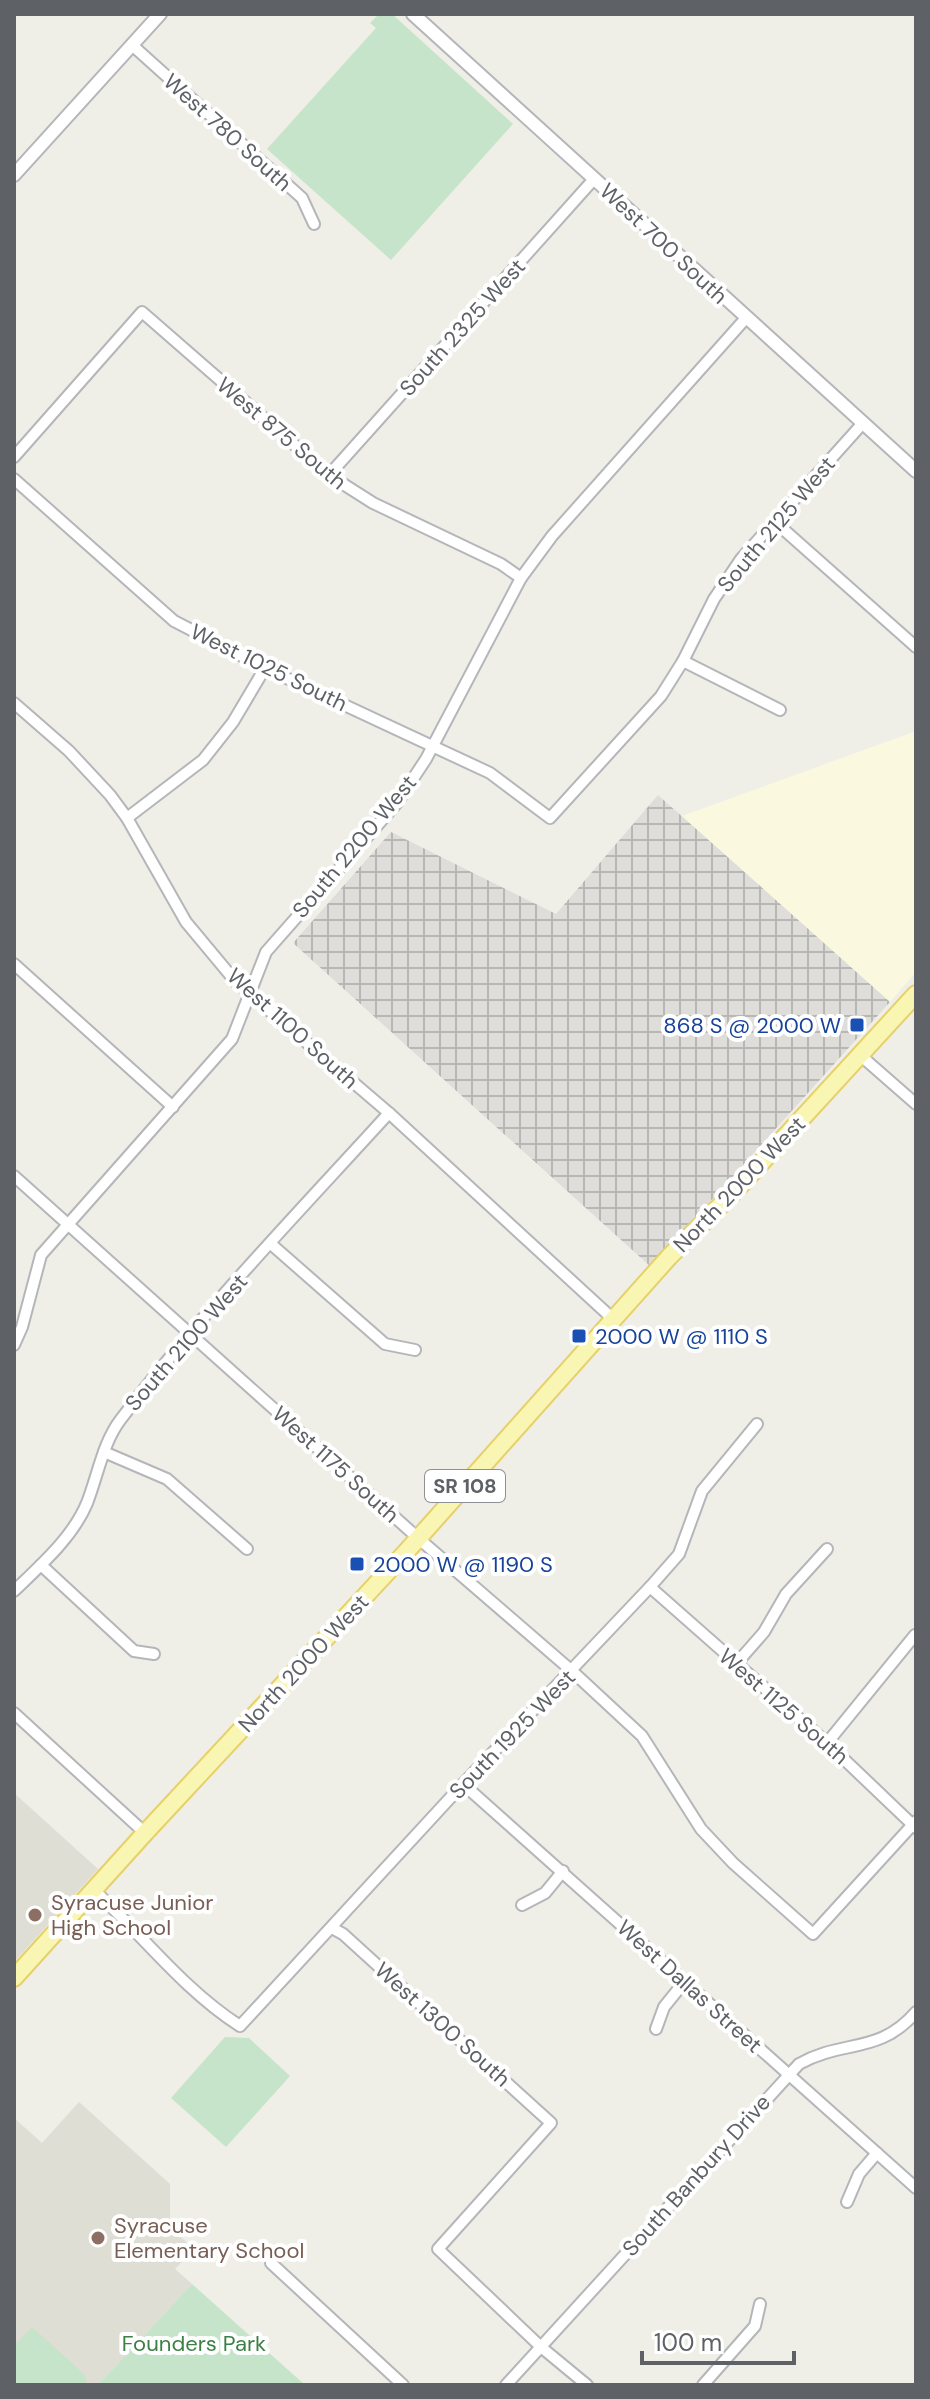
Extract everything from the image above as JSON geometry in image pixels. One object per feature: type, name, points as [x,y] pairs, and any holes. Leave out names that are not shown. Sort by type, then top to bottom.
[{"type":"main road","name":"North 2000 West","points":[[14,1978],[418,1538],[669,1257],[738,1188],[916,994]]},
{"type":"street","points":[[14,175],[160,14]]},
{"type":"street","name":"West 700 South","points":[[413,14],[916,471]]},
{"type":"street","name":"West 780 South","points":[[132,45],[302,198],[314,224]]},
{"type":"street","name":"South 2325 West","points":[[329,475],[594,179]]},
{"type":"street","name":"West 875 South","points":[[14,457],[142,312],[329,475],[373,503],[501,564],[521,578]]},
{"type":"street","name":"South 2200 West","points":[[14,1345],[22,1327],[41,1255],[232,1039],[266,952],[397,803],[433,745],[521,578],[552,536],[746,318]]},
{"type":"street","name":"South 2125 West","points":[[550,818],[661,696],[683,661],[714,599],[741,559],[863,423]]},
{"type":"street","name":"West 1025 South","points":[[14,479],[174,621],[265,668],[490,773],[550,818]]},
{"type":"street","points":[[774,521],[916,647]]},
{"type":"street","points":[[683,661],[780,710]]},
{"type":"street","points":[[127,818],[203,760],[233,722],[265,668]]},
{"type":"street","name":"West 1100 South","points":[[14,703],[69,751],[110,795],[127,818],[186,922],[236,982],[389,1113],[613,1319]]},
{"type":"street","points":[[14,964],[173,1107]]},
{"type":"street","points":[[860,1055],[916,1104]]},
{"type":"street","name":"South 2100 West","points":[[14,1591],[69,1533],[86,1506],[104,1452],[118,1422],[389,1113]]},
{"type":"street","name":"West 1175 South","points":[[14,1176],[642,1736],[701,1829],[733,1863],[813,1934],[915,1824]]},
{"type":"street","points":[[271,1244],[385,1344],[415,1350]]},
{"type":"street","name":"South 1925 West","points":[[95,1891],[156,1955],[240,2026],[679,1554],[687,1536],[693,1508],[702,1491],[757,1424]]},
{"type":"street","points":[[104,1452],[167,1479],[247,1549]]},
{"type":"street","points":[[736,1664],[764,1632],[786,1594],[827,1549]]},
{"type":"street","points":[[41,1565],[134,1651],[154,1654]]},
{"type":"street","name":"West 1125 South","points":[[650,1587],[915,1824]]},
{"type":"street","points":[[827,1743],[915,1635]]},
{"type":"street","points":[[14,1713],[145,1833]]},
{"type":"street","name":"West Dallas Street","points":[[463,1784],[916,2188]]},
{"type":"street","points":[[522,1905],[545,1893],[563,1871]]},
{"type":"street","name":"West 1300 South","points":[[332,1928],[343,1934],[551,2123],[438,2249],[541,2347]]},
{"type":"street","points":[[656,2029],[664,2007],[685,1981]]},
{"type":"street","name":"South Banbury Drive","points":[[506,2385],[799,2064],[815,2055],[876,2042],[914,2019]]},
{"type":"street","points":[[847,2202],[859,2174],[877,2153]]},
{"type":"street","points":[[271,2263],[403,2385]]},
{"type":"street","points":[[703,2385],[755,2326],[760,2304]]},
{"type":"street","points":[[541,2347],[587,2385]]},
{"type":"shaded area","points":[[916,731],[916,972],[890,1002],[682,816]]},
{"type":"shaded area","points":[[658,795],[890,1002],[651,1267],[293,943],[391,832],[556,914]]},
{"type":"shaded area","name":"Syracuse Junior High School","points":[[14,1793],[98,1869],[14,1962]]},
{"type":"shaded area","name":"Syracuse Elementary School","points":[[79,2102],[170,2184],[170,2227],[194,2249],[175,2269],[192,2284],[98,2385],[14,2385],[14,2118],[42,2143]]},
{"type":"green space","points":[[379,14],[392,14],[513,124],[391,260],[267,149],[376,28],[370,23]]},
{"type":"green space","points":[[225,2037],[249,2038],[290,2076],[226,2147],[171,2098]]},
{"type":"green space","name":"Founders Park","points":[[192,2284],[305,2385],[98,2385]]},
{"type":"green space","points":[[32,2327],[85,2375],[87,2385],[14,2385],[14,2346]]},
{"type":"place","name":"868 S @ 2000 W","points":[[857,1025]]},
{"type":"place","name":"2000 W @ 1110 S","points":[[579,1336]]},
{"type":"place","name":"2000 W @ 1190 S","points":[[357,1564]]},
{"type":"place","name":"Syracuse Junior High School","points":[[35,1915]]},
{"type":"place","name":"Syracuse Elementary School","points":[[98,2238]]}]
